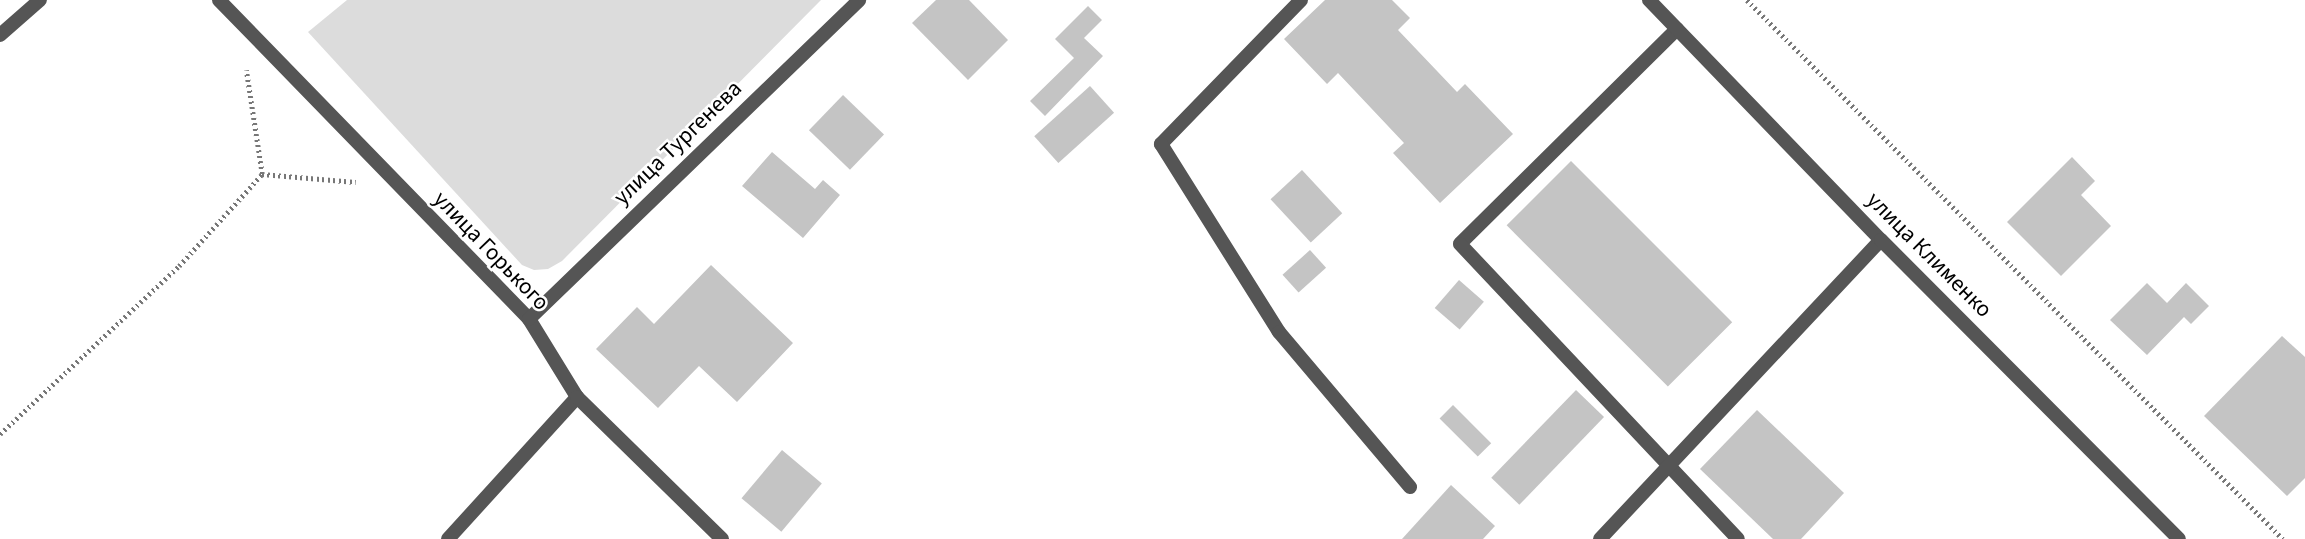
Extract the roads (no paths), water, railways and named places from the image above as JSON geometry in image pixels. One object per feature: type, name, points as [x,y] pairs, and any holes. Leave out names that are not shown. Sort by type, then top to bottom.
[{"type":"street","points":[[0,35],[40,0]]},
{"type":"street","name":"улица Горького","points":[[219,0],[529,319],[577,397],[722,539]]},
{"type":"street","name":"улица Тургенева","points":[[529,319],[859,0]]},
{"type":"street","points":[[1301,0],[1161,144],[1279,332],[1410,487]]},
{"type":"street","name":"улица Клименко","points":[[1649,0],[1881,240],[2179,539]]},
{"type":"street","points":[[1677,29],[1460,243],[1738,539]]},
{"type":"street","points":[[1600,539],[1881,240]]},
{"type":"street","points":[[448,539],[577,397]]}]
